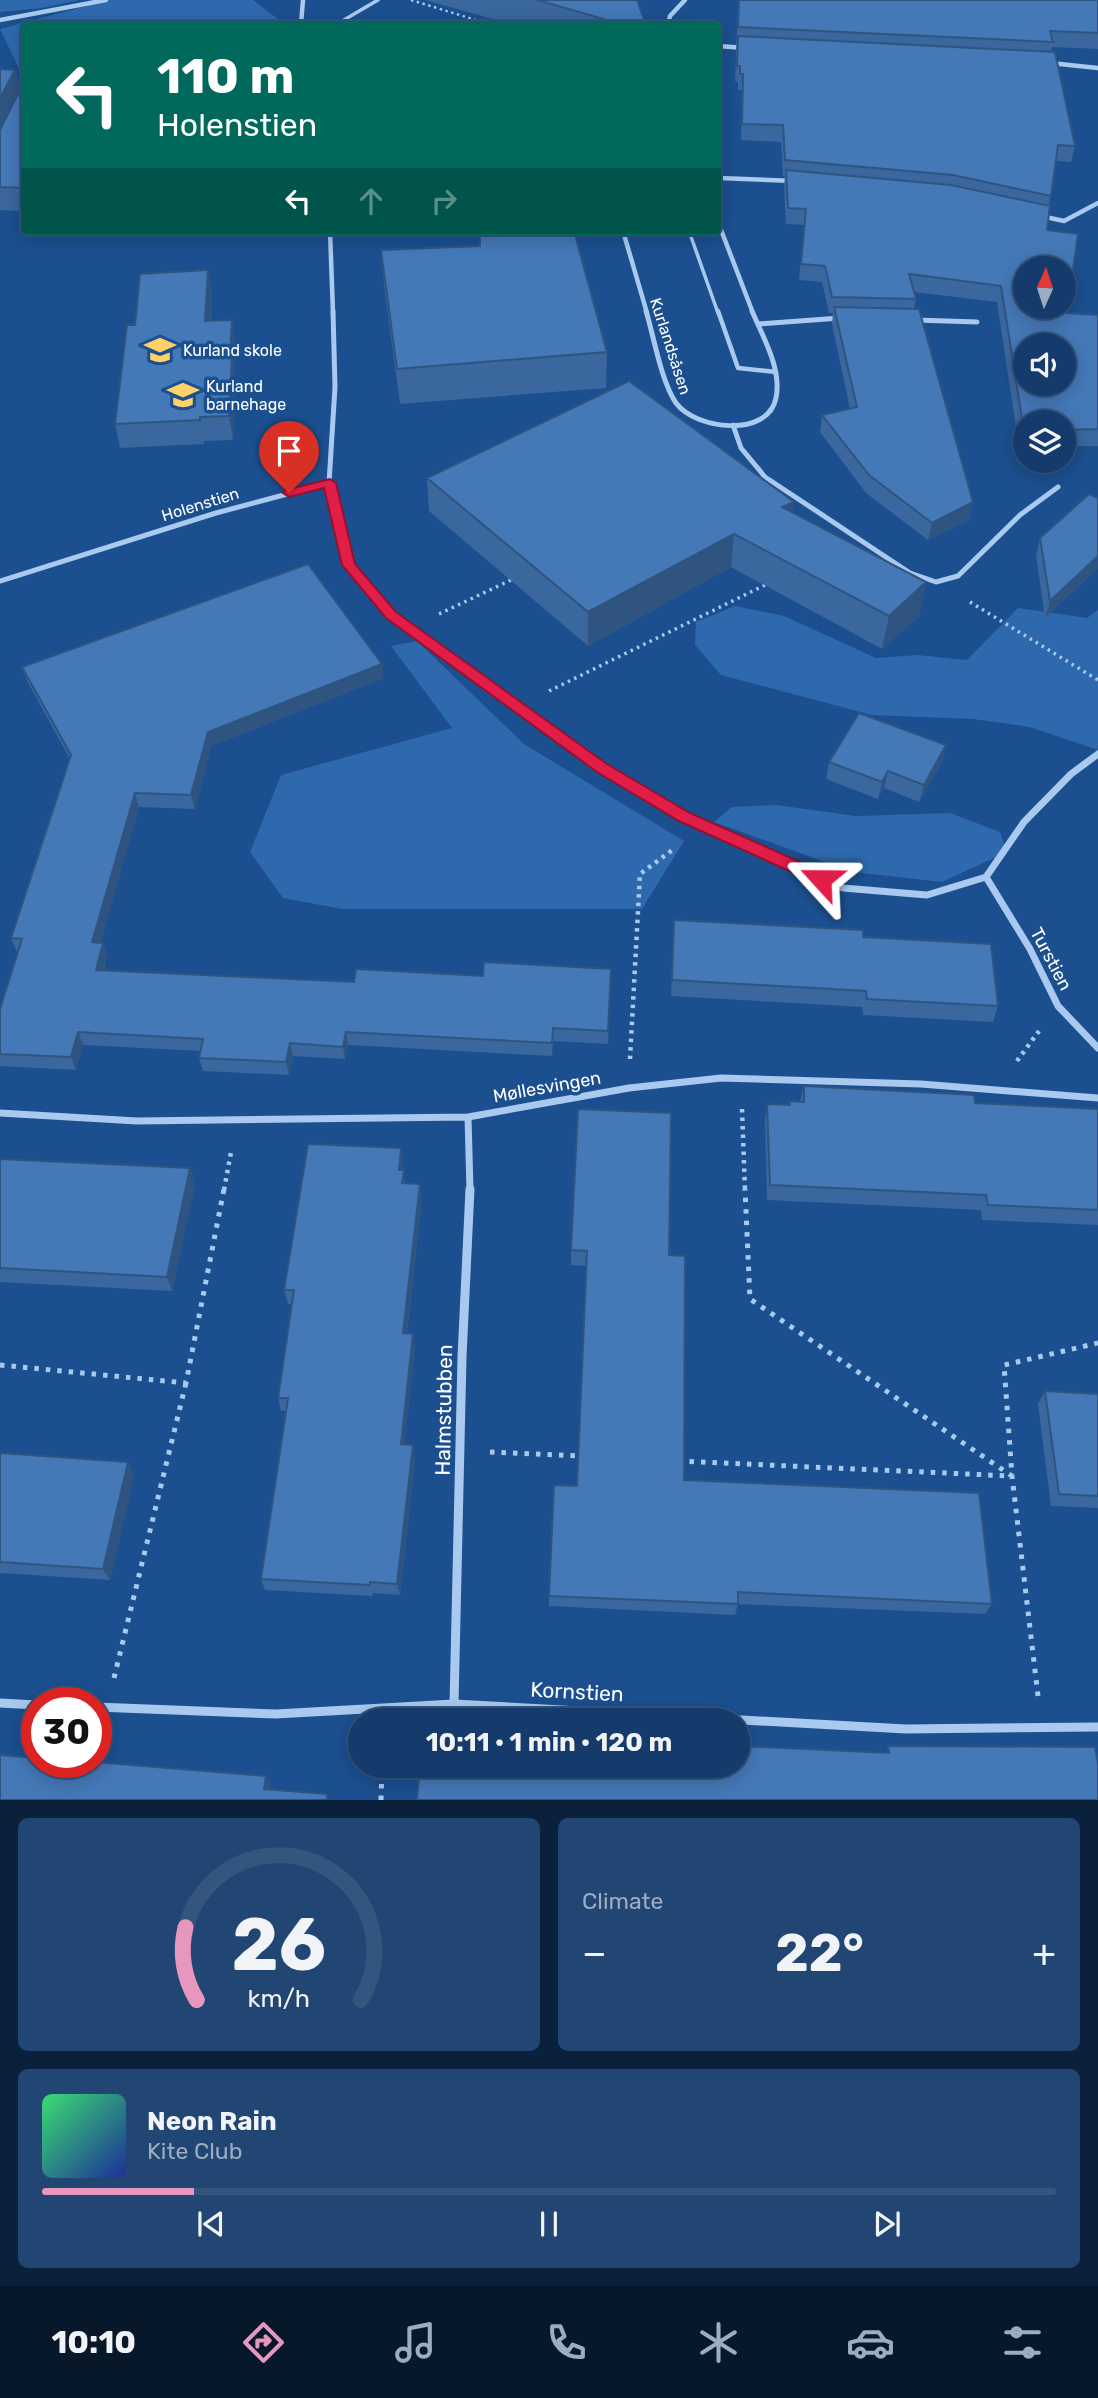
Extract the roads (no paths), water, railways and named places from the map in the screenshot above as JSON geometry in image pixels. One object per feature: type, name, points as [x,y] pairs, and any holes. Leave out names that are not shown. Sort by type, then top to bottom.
[{"type":"street","points":[[0,20],[106,0]]},
{"type":"street","points":[[301,21],[303,0]]},
{"type":"street","points":[[669,21],[685,0]]},
{"type":"street","points":[[0,28],[10,20]]},
{"type":"street","points":[[721,46],[752,48]]},
{"type":"street","points":[[1037,61],[1098,68]]},
{"type":"street","points":[[721,178],[797,181]]},
{"type":"street","points":[[1040,216],[1064,222],[1098,203]]},
{"type":"street","name":"Kurlandsåsen","points":[[624,235],[670,391],[678,406],[708,423],[733,425],[753,422],[769,413],[777,396],[776,372],[721,230]]},
{"type":"street","points":[[330,235],[335,387],[330,483],[348,565],[391,615],[602,768],[704,826],[843,888],[927,895],[986,877],[1024,822],[1071,774],[1098,754]]},
{"type":"street","points":[[758,324],[843,318]]},
{"type":"street","points":[[909,320],[977,322]]},
{"type":"street","points":[[733,425],[741,447],[765,477],[910,573],[936,582],[958,576],[1020,515],[1058,487]]},
{"type":"street","name":"Holenstien","points":[[0,581],[216,513],[330,483]]},
{"type":"street","name":"Turstien","points":[[986,877],[1030,949],[1058,1006],[1098,1048]]},
{"type":"street","name":"Møllesvingen","points":[[0,1113],[137,1121],[468,1117],[629,1088],[721,1078],[921,1084],[1098,1098]]},
{"type":"street","name":"Halmstubben","points":[[454,1704],[470,1205],[468,1117]]},
{"type":"street","points":[[0,1703],[21,1704]]},
{"type":"street","name":"Kornstien","points":[[112,1707],[276,1714],[454,1704],[906,1729],[1098,1727]]},
{"type":"lane","points":[[342,21],[377,0]]},
{"type":"lane","points":[[690,235],[738,368],[776,372]]},
{"type":"place","name":"Kurland skole","points":[[160,350]]},
{"type":"place","name":"Kurland barnehage","points":[[183,395]]}]
